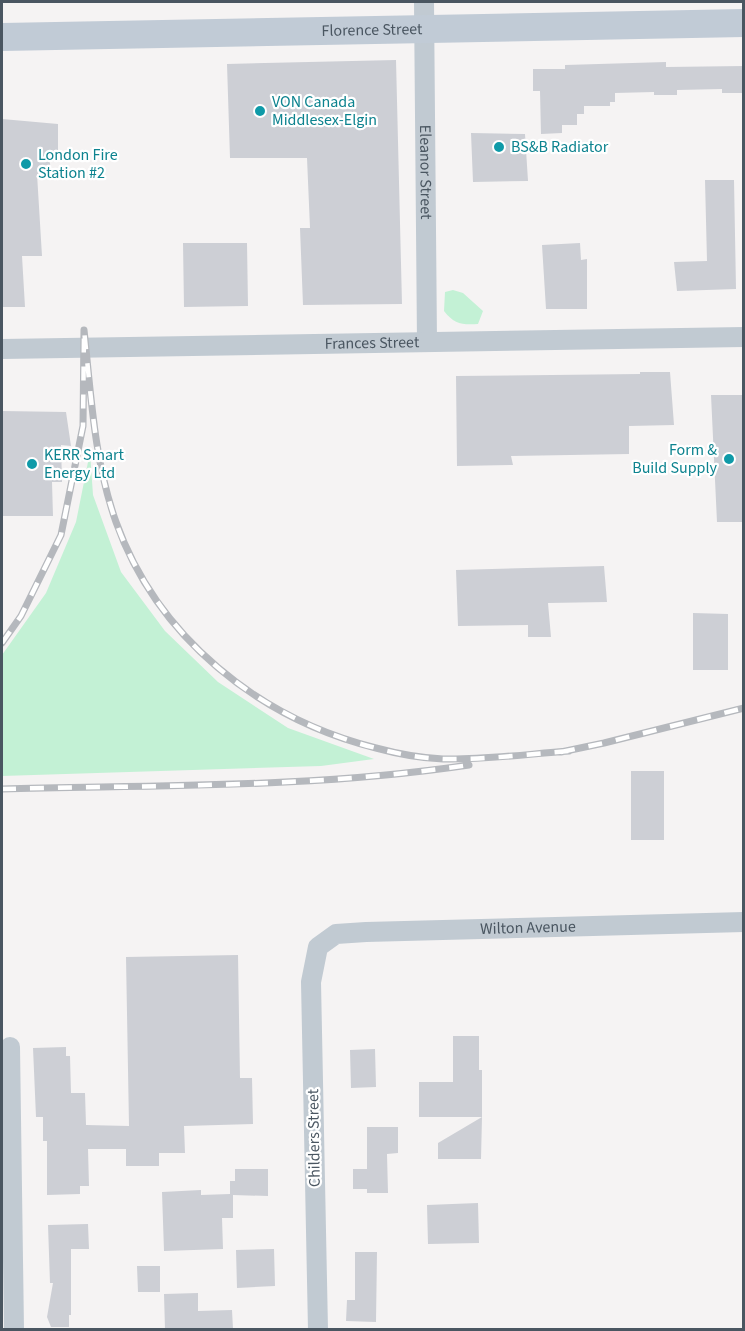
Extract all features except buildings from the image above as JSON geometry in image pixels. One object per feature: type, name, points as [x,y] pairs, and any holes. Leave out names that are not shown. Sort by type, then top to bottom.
[{"type":"main road","name":"Florence Street","points":[[2,37],[424,15],[744,23]]},
{"type":"street","name":"Eleanor Street","points":[[424,15],[427,342]]},
{"type":"street","name":"Frances Street","points":[[2,349],[744,337]]},
{"type":"street","name":"Wilton Avenue","points":[[318,948],[336,934],[366,932],[744,922]]},
{"type":"street","name":"Childers Street","points":[[318,948],[311,982],[318,1329]]},
{"type":"street","points":[[10,1047],[14,1329]]},
{"type":"green space","points":[[453,290],[463,293],[483,311],[478,324],[459,323],[451,319],[444,311],[445,292]]},
{"type":"green space","points":[[90,452],[93,495],[121,572],[165,631],[218,682],[288,728],[374,759],[321,766],[2,776],[2,655],[46,593],[76,522]]},
{"type":"railway","points":[[2,643],[21,616],[61,535],[83,426],[84,330],[98,451],[116,522],[134,564],[157,602],[185,636],[218,667],[253,694],[292,717],[333,735],[384,750],[417,757],[443,759],[491,758],[569,751]]},
{"type":"railway","points":[[561,752],[744,708]]},
{"type":"railway","points":[[2,789],[294,782],[469,765]]},
{"type":"place","name":"VON Canada Middlesex-Elgin","points":[[260,111]]},
{"type":"place","name":"BS&B Radiator","points":[[499,147]]},
{"type":"place","name":"London Fire Station #2","points":[[26,164]]},
{"type":"place","name":"Form & Build Supply","points":[[729,459]]},
{"type":"place","name":"KERR Smart Energy Ltd","points":[[32,464]]}]
